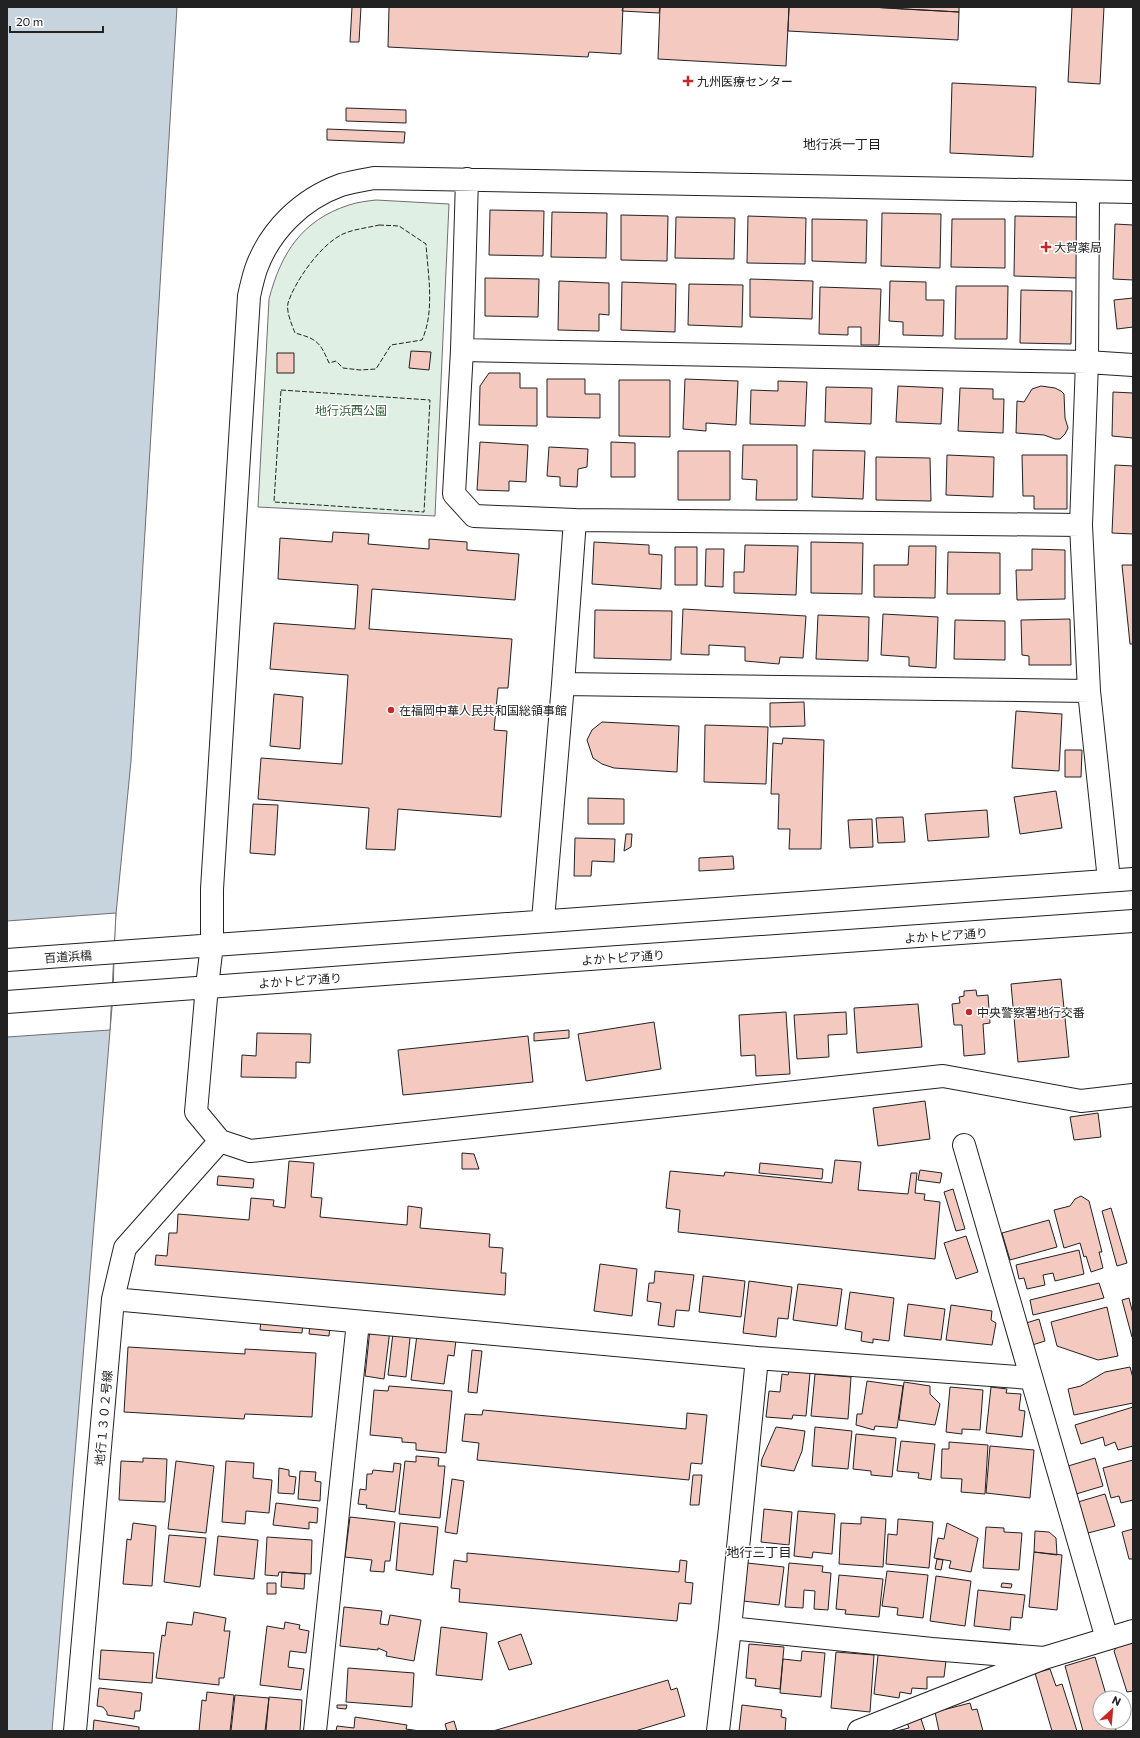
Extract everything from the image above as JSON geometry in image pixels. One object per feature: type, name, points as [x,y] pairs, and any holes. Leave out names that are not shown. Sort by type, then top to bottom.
[{"type":"street","points":[[1133,192],[374,178],[342,185],[321,194],[300,208],[280,226],[264,250],[256,269],[249,296],[212,889],[212,945],[206,986],[196,1112],[220,1141],[250,1151],[943,1076],[1081,1101],[1133,1095]]},
{"type":"street","points":[[467,179],[462,350],[454,494],[474,516],[575,520],[1082,525]]},
{"type":"street","points":[[1088,192],[1087,362],[1082,525],[1089,691],[1109,880]]},
{"type":"street","points":[[462,350],[1087,362],[1133,365]]},
{"type":"street","points":[[544,920],[564,684],[575,520]]},
{"type":"street","points":[[564,684],[1089,691]]},
{"type":"street","points":[[212,945],[544,920],[1133,879]]},
{"type":"street","name":"よかトピア通り","points":[[7,1002],[113,995],[206,986],[1133,921]]},
{"type":"street","name":"百道浜橋","points":[[7,960],[212,945]]},
{"type":"street","name":"地行１３０２号線","points":[[75,1731],[113,1298],[125,1248],[220,1141]]},
{"type":"street","points":[[964,1145],[1107,1639]]},
{"type":"street","points":[[113,1298],[757,1358],[1031,1378]]},
{"type":"street","points":[[314,1731],[358,1322]]},
{"type":"street","points":[[718,1731],[730,1628],[757,1358]]},
{"type":"street","points":[[730,1628],[932,1649],[1044,1658]]},
{"type":"street","points":[[859,1731],[1044,1658],[1133,1631]]},
{"type":"green space","name":"地行浜西公園","points":[[376,200],[449,204],[435,516],[258,507],[269,299],[274,282],[287,253],[306,229],[333,211],[352,204]]},
{"type":"shaded area","points":[[7,7],[177,7],[131,761],[115,924],[113,995],[52,1731],[7,1731]]},
{"type":"pier","points":[[116,913],[110,1030],[7,1037],[7,921]]},
{"type":"building","points":[[352,7],[361,7],[359,42],[350,42]]},
{"type":"building","points":[[389,7],[623,7],[621,54],[589,52],[588,57],[388,47]]},
{"type":"building","points":[[623,7],[660,7],[659,13],[622,11]]},
{"type":"building","points":[[660,7],[789,7],[786,66],[658,59]]},
{"type":"building","points":[[789,7],[871,7],[959,12],[958,40],[788,31]]},
{"type":"building","points":[[871,7],[903,7],[902,9]]},
{"type":"building","points":[[903,7],[959,7],[959,12],[902,9]]},
{"type":"building","points":[[1072,7],[1104,7],[1100,84],[1068,82]]},
{"type":"building","points":[[952,83],[1036,87],[1033,157],[950,153]]},
{"type":"building","points":[[346,108],[406,110],[406,123],[346,121]]},
{"type":"building","points":[[327,129],[405,132],[404,143],[327,140]]},
{"type":"building","points":[[490,210],[544,211],[543,256],[489,255]]},
{"type":"building","points":[[552,212],[607,213],[606,258],[551,257]]},
{"type":"building","points":[[882,213],[941,214],[940,268],[881,266]]},
{"type":"building","points":[[621,215],[668,216],[667,261],[621,260]]},
{"type":"building","points":[[748,216],[806,218],[805,264],[747,263]]},
{"type":"building","name":"大賀薬局","points":[[1015,216],[1078,217],[1077,278],[1014,276]]},
{"type":"building","points":[[676,217],[735,218],[734,259],[675,258]]},
{"type":"building","points":[[812,219],[867,220],[866,263],[812,261]]},
{"type":"building","points":[[952,219],[1005,219],[1005,268],[951,267]]},
{"type":"building","points":[[1115,224],[1133,225],[1133,280],[1113,279]]},
{"type":"building","points":[[485,278],[539,279],[538,317],[485,316]]},
{"type":"building","points":[[750,279],[813,281],[812,319],[750,317]]},
{"type":"building","points":[[559,281],[609,283],[609,315],[599,314],[599,331],[558,330]]},
{"type":"building","points":[[890,281],[926,282],[926,300],[944,300],[943,336],[903,335],[903,322],[889,321]]},
{"type":"building","points":[[622,282],[676,284],[675,332],[621,330]]},
{"type":"building","points":[[689,284],[743,285],[742,327],[688,325]]},
{"type":"building","points":[[956,286],[1008,286],[1007,339],[955,339]]},
{"type":"building","points":[[820,287],[881,289],[879,345],[861,345],[861,327],[848,327],[848,335],[819,334]]},
{"type":"building","points":[[1021,290],[1072,291],[1071,344],[1020,343]]},
{"type":"building","points":[[1133,298],[1133,327],[1117,329],[1114,300]]},
{"type":"building","points":[[411,351],[431,352],[429,370],[409,368]]},
{"type":"building","points":[[277,353],[294,353],[294,373],[277,373]]},
{"type":"building","points":[[489,373],[520,373],[520,388],[537,388],[537,426],[479,425],[480,386]]},
{"type":"building","points":[[547,379],[585,379],[585,394],[600,394],[600,418],[547,417]]},
{"type":"building","points":[[685,379],[738,381],[736,425],[706,423],[706,431],[683,429]]},
{"type":"building","points":[[619,380],[670,380],[670,437],[619,436]]},
{"type":"building","points":[[778,381],[807,382],[805,426],[750,424],[751,390],[778,391]]},
{"type":"building","points":[[898,386],[943,388],[941,424],[896,422]]},
{"type":"building","points":[[1041,386],[1055,388],[1064,394],[1065,418],[1068,428],[1060,439],[1055,439],[1044,435],[1016,433],[1017,401],[1024,402],[1032,389]]},
{"type":"building","points":[[826,387],[872,388],[871,424],[825,422]]},
{"type":"building","points":[[960,388],[993,389],[993,399],[1004,399],[1003,433],[958,431]]},
{"type":"building","points":[[1113,392],[1133,393],[1133,438],[1112,436]]},
{"type":"building","points":[[480,442],[528,445],[526,482],[509,481],[509,491],[477,490]]},
{"type":"building","points":[[611,442],[635,443],[635,477],[611,477]]},
{"type":"building","points":[[743,445],[797,445],[797,500],[756,500],[757,480],[742,479]]},
{"type":"building","points":[[549,447],[588,449],[587,467],[578,469],[577,487],[560,486],[560,477],[547,476]]},
{"type":"building","points":[[813,450],[865,451],[863,499],[812,497]]},
{"type":"building","points":[[678,451],[730,451],[730,500],[678,500]]},
{"type":"building","points":[[947,455],[994,457],[993,497],[946,495]]},
{"type":"building","points":[[1022,455],[1067,455],[1067,509],[1034,509],[1034,496],[1023,496]]},
{"type":"building","points":[[876,457],[930,458],[931,501],[876,500]]},
{"type":"building","points":[[1115,465],[1133,466],[1133,534],[1112,533]]},
{"type":"building","points":[[333,532],[369,534],[368,544],[429,549],[429,539],[467,542],[467,550],[519,554],[515,600],[372,589],[369,629],[512,639],[508,688],[498,688],[494,730],[507,731],[501,817],[398,809],[395,850],[366,849],[369,808],[258,799],[261,758],[342,764],[348,675],[270,669],[274,623],[355,629],[358,585],[278,579],[280,538],[332,542]]},
{"type":"building","points":[[594,542],[649,545],[649,554],[662,555],[661,589],[592,584]]},
{"type":"building","points":[[811,542],[863,543],[862,594],[811,593]]},
{"type":"building","points":[[745,545],[798,546],[796,595],[734,593],[734,572],[744,572]]},
{"type":"building","points":[[909,546],[936,546],[935,598],[874,597],[874,565],[908,565]]},
{"type":"building","points":[[675,547],[697,547],[697,585],[675,585]]},
{"type":"building","points":[[706,549],[724,549],[723,587],[705,586]]},
{"type":"building","points":[[1032,549],[1065,550],[1065,599],[1017,600],[1016,570],[1032,570]]},
{"type":"building","points":[[948,552],[1000,553],[1000,594],[947,594]]},
{"type":"building","points":[[1122,565],[1133,565],[1133,644],[1130,644]]},
{"type":"building","points":[[683,609],[806,616],[803,658],[780,657],[779,664],[745,661],[745,647],[709,645],[709,655],[681,654]]},
{"type":"building","points":[[595,610],[672,611],[671,660],[594,658]]},
{"type":"building","points":[[883,614],[938,617],[936,668],[909,666],[909,657],[881,655]]},
{"type":"building","points":[[818,615],[869,617],[868,661],[816,659]]},
{"type":"building","points":[[1070,619],[1071,665],[1029,665],[1029,656],[1022,655],[1021,620]]},
{"type":"building","points":[[955,620],[1005,621],[1005,660],[954,659]]},
{"type":"building","points":[[274,694],[303,697],[300,749],[270,746]]},
{"type":"building","points":[[804,702],[805,726],[770,727],[770,703]]},
{"type":"building","points":[[1016,711],[1062,714],[1059,771],[1012,768]]},
{"type":"building","points":[[602,722],[679,726],[677,772],[614,768],[602,764],[593,758],[587,740],[592,730]]},
{"type":"building","points":[[705,725],[768,727],[766,784],[704,782]]},
{"type":"building","points":[[783,738],[824,740],[821,849],[789,849],[790,829],[778,829],[779,794],[771,794],[773,743],[782,744]]},
{"type":"building","points":[[1065,750],[1082,750],[1081,777],[1065,777]]},
{"type":"building","points":[[1056,791],[1062,828],[1020,834],[1014,797]]},
{"type":"building","points":[[588,798],[624,799],[624,824],[588,824]]},
{"type":"building","points":[[253,804],[278,805],[275,855],[250,853]]},
{"type":"building","points":[[987,810],[989,837],[928,841],[925,814]]},
{"type":"building","points":[[903,817],[905,842],[878,843],[876,818]]},
{"type":"building","points":[[872,819],[873,847],[850,848],[848,820]]},
{"type":"building","points":[[626,834],[632,834],[631,847],[624,851]]},
{"type":"building","points":[[575,838],[615,839],[614,862],[592,861],[591,876],[574,876]]},
{"type":"building","points":[[733,856],[734,869],[699,871],[699,858]]},
{"type":"building","points":[[1061,979],[1069,1057],[1018,1062],[1011,984]]},
{"type":"building","points":[[976,990],[977,996],[988,995],[990,1023],[983,1024],[985,1054],[964,1056],[962,1025],[954,1025],[952,1004],[960,1003],[959,997],[964,996],[964,991]]},
{"type":"building","points":[[918,1004],[922,1047],[857,1053],[854,1008]]},
{"type":"building","points":[[786,1012],[790,1074],[756,1076],[755,1055],[741,1056],[739,1015]]},
{"type":"building","points":[[846,1012],[847,1034],[828,1035],[829,1057],[797,1059],[794,1015]]},
{"type":"building","points":[[654,1022],[661,1069],[586,1081],[578,1034]]},
{"type":"building","points":[[569,1030],[569,1038],[534,1041],[534,1033]]},
{"type":"building","points":[[257,1033],[311,1034],[310,1063],[296,1062],[296,1078],[241,1077],[242,1055],[256,1056]]},
{"type":"building","points":[[528,1036],[533,1082],[403,1095],[398,1050]]},
{"type":"building","points":[[925,1101],[930,1139],[878,1146],[873,1108]]},
{"type":"building","points":[[1098,1113],[1101,1137],[1074,1140],[1070,1117]]},
{"type":"building","points":[[462,1153],[474,1154],[479,1169],[462,1169]]},
{"type":"building","points":[[835,1160],[861,1162],[858,1190],[908,1194],[911,1173],[917,1173],[915,1193],[925,1194],[924,1200],[940,1202],[935,1259],[678,1232],[680,1210],[666,1208],[670,1171],[724,1176],[725,1172],[832,1183]]},
{"type":"building","points":[[289,1161],[314,1163],[311,1197],[322,1198],[320,1217],[407,1225],[408,1206],[422,1208],[420,1228],[490,1234],[489,1247],[503,1248],[501,1273],[506,1273],[505,1295],[155,1265],[156,1255],[167,1256],[169,1233],[177,1233],[178,1214],[249,1220],[251,1198],[274,1200],[273,1206],[285,1208]]},
{"type":"building","points":[[760,1163],[823,1169],[822,1179],[759,1173]]},
{"type":"building","points":[[920,1170],[942,1173],[940,1183],[918,1180]]},
{"type":"building","points":[[218,1176],[254,1179],[253,1188],[217,1185]]},
{"type":"building","points":[[953,1189],[965,1229],[956,1231],[944,1192]]},
{"type":"building","points":[[1081,1196],[1089,1201],[1102,1252],[1099,1252],[1103,1268],[1091,1272],[1086,1256],[1084,1257],[1080,1243],[1064,1248],[1054,1210],[1070,1206],[1075,1199]]},
{"type":"building","points":[[1111,1208],[1127,1263],[1117,1266],[1102,1211]]},
{"type":"building","points":[[1049,1220],[1057,1247],[1010,1260],[1002,1233]]},
{"type":"building","points":[[966,1236],[978,1272],[956,1279],[944,1243]]},
{"type":"building","points":[[1079,1250],[1084,1274],[1055,1281],[1053,1273],[1043,1275],[1045,1285],[1027,1289],[1024,1278],[1019,1279],[1016,1265]]},
{"type":"building","points":[[600,1264],[637,1269],[632,1316],[594,1311]]},
{"type":"building","points":[[655,1271],[694,1275],[689,1311],[676,1310],[674,1327],[658,1325],[661,1303],[647,1301],[649,1283],[654,1283]]},
{"type":"building","points":[[703,1276],[745,1281],[741,1317],[699,1312]]},
{"type":"building","points":[[749,1281],[792,1287],[788,1319],[778,1318],[776,1337],[743,1333]]},
{"type":"building","points":[[1099,1283],[1104,1298],[1033,1315],[1030,1300]]},
{"type":"building","points":[[798,1284],[842,1289],[837,1326],[793,1320]]},
{"type":"building","points":[[850,1292],[894,1298],[889,1341],[873,1339],[873,1343],[861,1341],[862,1332],[845,1329]]},
{"type":"building","points":[[1129,1298],[1133,1314],[1132,1337],[1122,1300]]},
{"type":"building","points":[[908,1304],[945,1309],[941,1340],[904,1336]]},
{"type":"building","points":[[951,1305],[992,1311],[991,1320],[996,1323],[992,1345],[946,1340]]},
{"type":"building","points":[[1107,1307],[1118,1356],[1098,1360],[1057,1346],[1051,1322]]},
{"type":"building","points":[[1039,1319],[1045,1341],[1029,1346],[1023,1324]]},
{"type":"building","points":[[261,1320],[303,1323],[302,1333],[260,1330]]},
{"type":"building","points":[[310,1324],[330,1326],[329,1336],[309,1334]]},
{"type":"building","points":[[394,1325],[411,1328],[406,1377],[388,1375]]},
{"type":"building","points":[[370,1329],[390,1330],[384,1379],[365,1376]]},
{"type":"building","points":[[417,1335],[456,1340],[454,1356],[448,1355],[444,1384],[411,1380]]},
{"type":"building","points":[[128,1347],[245,1354],[245,1349],[316,1353],[312,1417],[245,1414],[244,1419],[124,1412]]},
{"type":"building","points":[[472,1350],[482,1351],[477,1393],[468,1392]]},
{"type":"building","points":[[1130,1367],[1133,1378],[1133,1403],[1074,1415],[1068,1389],[1081,1386],[1105,1372]]},
{"type":"building","points":[[789,1371],[810,1373],[806,1416],[793,1415],[792,1419],[766,1417],[769,1391],[780,1392],[782,1374],[788,1375]]},
{"type":"building","points":[[815,1374],[851,1377],[848,1419],[811,1416]]},
{"type":"building","points":[[867,1381],[903,1386],[897,1428],[875,1426],[874,1430],[856,1425],[857,1414],[862,1414]]},
{"type":"building","points":[[904,1382],[930,1386],[930,1394],[940,1404],[935,1425],[899,1420]]},
{"type":"building","points":[[389,1386],[452,1391],[446,1453],[416,1450],[416,1443],[402,1442],[402,1438],[370,1435],[374,1390],[388,1391]]},
{"type":"building","points":[[950,1387],[983,1390],[980,1430],[962,1429],[962,1434],[946,1432]]},
{"type":"building","points":[[991,1387],[1007,1389],[1006,1393],[1021,1394],[1019,1410],[1025,1411],[1022,1437],[986,1433]]},
{"type":"building","points":[[1133,1407],[1133,1446],[1118,1450],[1115,1442],[1105,1446],[1103,1437],[1081,1444],[1075,1425]]},
{"type":"building","points":[[483,1410],[686,1429],[687,1413],[707,1415],[702,1464],[691,1463],[689,1480],[477,1460],[479,1443],[462,1441],[465,1414],[482,1415]]},
{"type":"building","points":[[776,1427],[805,1431],[802,1451],[794,1471],[761,1466],[762,1459]]},
{"type":"building","points":[[815,1427],[852,1431],[848,1469],[812,1466]]},
{"type":"building","points":[[856,1434],[896,1438],[892,1477],[871,1475],[871,1471],[853,1469]]},
{"type":"building","points":[[901,1441],[935,1444],[931,1480],[918,1478],[919,1473],[897,1471]]},
{"type":"building","points":[[949,1442],[988,1445],[985,1494],[961,1492],[962,1479],[941,1478],[942,1449],[949,1449]]},
{"type":"building","points":[[990,1446],[1034,1450],[1030,1498],[986,1493]]},
{"type":"building","points":[[416,1456],[439,1458],[438,1466],[445,1466],[440,1518],[399,1514],[405,1461],[416,1462]]},
{"type":"building","points":[[143,1458],[167,1459],[165,1502],[119,1500],[121,1461],[143,1462]]},
{"type":"building","points":[[1095,1458],[1103,1486],[1076,1494],[1068,1466]]},
{"type":"building","points":[[1133,1460],[1133,1500],[1121,1503],[1119,1496],[1111,1498],[1103,1468]]},
{"type":"building","points":[[176,1461],[214,1466],[206,1533],[168,1529]]},
{"type":"building","points":[[226,1461],[254,1463],[253,1478],[272,1480],[269,1513],[246,1511],[245,1524],[222,1522]]},
{"type":"building","points":[[394,1463],[401,1464],[395,1512],[366,1508],[367,1505],[358,1504],[360,1489],[366,1490],[367,1474],[372,1474],[373,1470],[393,1472]]},
{"type":"building","points":[[279,1468],[289,1470],[289,1476],[296,1477],[294,1494],[278,1493]]},
{"type":"building","points":[[300,1471],[316,1472],[315,1481],[321,1482],[320,1501],[298,1499]]},
{"type":"building","points":[[693,1475],[702,1475],[699,1505],[690,1505]]},
{"type":"building","points":[[452,1479],[464,1481],[457,1534],[445,1532]]},
{"type":"building","points":[[1105,1494],[1115,1526],[1088,1533],[1078,1502]]},
{"type":"building","points":[[276,1503],[318,1508],[317,1523],[309,1522],[309,1529],[273,1525]]},
{"type":"building","points":[[764,1509],[792,1512],[789,1545],[761,1542]]},
{"type":"building","points":[[798,1511],[835,1514],[832,1554],[813,1552],[812,1558],[794,1556]]},
{"type":"building","points":[[350,1517],[395,1522],[390,1561],[385,1561],[384,1572],[370,1571],[372,1560],[345,1557]]},
{"type":"building","points":[[861,1517],[886,1519],[883,1567],[839,1564],[841,1523],[861,1524]]},
{"type":"building","points":[[898,1519],[933,1522],[929,1568],[886,1564],[888,1534],[897,1535]]},
{"type":"building","points":[[133,1523],[156,1526],[152,1586],[123,1584],[127,1539],[131,1540]]},
{"type":"building","points":[[400,1523],[438,1527],[433,1575],[396,1570]]},
{"type":"building","points":[[947,1523],[978,1538],[971,1572],[949,1568],[951,1561],[934,1558],[938,1538],[944,1539]]},
{"type":"building","points":[[986,1527],[1004,1528],[1004,1532],[1022,1533],[1019,1570],[983,1568]]},
{"type":"building","points":[[1133,1529],[1133,1559],[1129,1559],[1122,1532]]},
{"type":"building","points":[[1035,1531],[1049,1532],[1056,1538],[1057,1555],[1034,1552]]},
{"type":"building","points":[[169,1535],[206,1538],[200,1587],[164,1582]]},
{"type":"building","points":[[218,1536],[258,1540],[254,1579],[214,1575]]},
{"type":"building","points":[[267,1537],[312,1540],[311,1574],[279,1572],[278,1576],[265,1575]]},
{"type":"building","points":[[1034,1552],[1062,1555],[1057,1610],[1029,1607]]},
{"type":"building","points":[[467,1553],[679,1572],[680,1560],[687,1561],[685,1582],[693,1583],[691,1604],[679,1603],[677,1621],[459,1602],[460,1589],[451,1588],[454,1560],[467,1562]]},
{"type":"building","points":[[937,1559],[943,1560],[941,1570],[935,1569]]},
{"type":"building","points":[[747,1563],[784,1567],[779,1605],[743,1601]]},
{"type":"building","points":[[789,1563],[823,1566],[822,1572],[831,1573],[828,1610],[814,1609],[815,1591],[804,1590],[803,1608],[785,1607]]},
{"type":"building","points":[[887,1571],[928,1575],[923,1618],[897,1615],[898,1608],[882,1606]]},
{"type":"building","points":[[282,1572],[305,1574],[304,1589],[281,1587]]},
{"type":"building","points":[[839,1575],[883,1579],[879,1617],[845,1614],[846,1610],[836,1609]]},
{"type":"building","points":[[936,1576],[971,1581],[965,1626],[930,1621]]},
{"type":"building","points":[[267,1583],[276,1583],[276,1594],[267,1594]]},
{"type":"building","points":[[1002,1583],[1012,1584],[1011,1588],[1001,1587]]},
{"type":"building","points":[[978,1590],[1025,1595],[1022,1618],[1011,1617],[1010,1630],[974,1626]]},
{"type":"building","points":[[344,1607],[382,1611],[380,1624],[388,1625],[390,1615],[421,1620],[414,1661],[386,1656],[387,1652],[378,1648],[378,1650],[340,1646]]},
{"type":"building","points":[[194,1612],[226,1618],[224,1631],[230,1631],[224,1678],[219,1678],[219,1685],[156,1678],[162,1635],[165,1636],[167,1622],[192,1625]]},
{"type":"building","points":[[285,1622],[300,1625],[299,1629],[309,1631],[306,1653],[290,1651],[288,1667],[304,1669],[301,1690],[260,1685],[267,1626],[284,1629]]},
{"type":"building","points":[[441,1627],[487,1633],[482,1680],[436,1675]]},
{"type":"building","points":[[521,1634],[532,1664],[509,1670],[498,1642]]},
{"type":"building","points":[[1133,1640],[1133,1691],[1126,1690],[1114,1651],[1119,1644]]},
{"type":"building","points":[[749,1644],[784,1647],[780,1689],[755,1686],[756,1679],[746,1678]]},
{"type":"building","points":[[101,1650],[154,1653],[152,1683],[99,1679]]},
{"type":"building","points":[[802,1651],[825,1653],[821,1697],[780,1693],[783,1659],[801,1661]]},
{"type":"building","points":[[836,1652],[874,1655],[870,1712],[831,1708]]},
{"type":"building","points":[[878,1655],[946,1661],[944,1677],[927,1677],[927,1689],[912,1688],[911,1694],[900,1692],[899,1698],[874,1694]]},
{"type":"building","points":[[1095,1657],[1105,1690],[1092,1690],[1092,1730],[1116,1730],[1083,1731],[1065,1666]]},
{"type":"building","points":[[348,1668],[414,1673],[412,1707],[346,1702]]},
{"type":"building","points":[[1050,1669],[1056,1686],[1062,1684],[1077,1731],[1052,1731],[1035,1673]]},
{"type":"building","points":[[668,1680],[671,1690],[677,1688],[685,1716],[635,1731],[493,1731]]},
{"type":"building","points":[[99,1688],[142,1693],[140,1711],[135,1711],[134,1719],[107,1715],[107,1712],[103,1707],[97,1706]]},
{"type":"building","points":[[207,1692],[234,1695],[230,1731],[199,1731],[202,1700],[206,1701]]},
{"type":"building","points":[[235,1695],[269,1698],[265,1731],[231,1731]]},
{"type":"building","points":[[269,1697],[302,1700],[300,1731],[266,1731]]},
{"type":"building","points":[[970,1703],[972,1710],[977,1709],[983,1731],[939,1731],[935,1712]]},
{"type":"building","points":[[337,1705],[347,1705],[346,1709],[337,1708]]},
{"type":"building","points":[[742,1705],[782,1710],[781,1717],[786,1718],[785,1731],[739,1731]]},
{"type":"building","points":[[355,1717],[407,1725],[406,1729],[420,1731],[336,1731],[337,1726],[354,1728]]},
{"type":"building","points":[[921,1719],[925,1731],[896,1731],[909,1728],[907,1722]]},
{"type":"building","points":[[94,1720],[139,1727],[139,1731],[93,1731]]},
{"type":"building","points":[[454,1721],[457,1731],[447,1731],[445,1724]]},
{"type":"fence","points":[[379,225],[399,226],[426,244],[430,293],[430,305],[426,329],[422,340],[391,345],[376,369],[360,370],[343,368],[336,361],[329,363],[323,350],[317,342],[308,337],[295,333],[289,314],[288,303],[296,284],[310,264],[326,246],[347,232],[379,225]]},
{"type":"fence","points":[[281,390],[430,400],[424,512],[274,502],[281,390]]},
{"type":"place","name":"九州医療センター","points":[[688,81]]},
{"type":"place","name":"大賀薬局","points":[[1046,247]]},
{"type":"place","name":"在福岡中華人民共和国総領事館","points":[[391,710]]},
{"type":"place","name":"中央警察署地行交番","points":[[969,1012]]},
{"type":"district","name":"地行浜一丁目","points":[[842,144]]},
{"type":"district","name":"地行三丁目","points":[[759,1552]]}]
